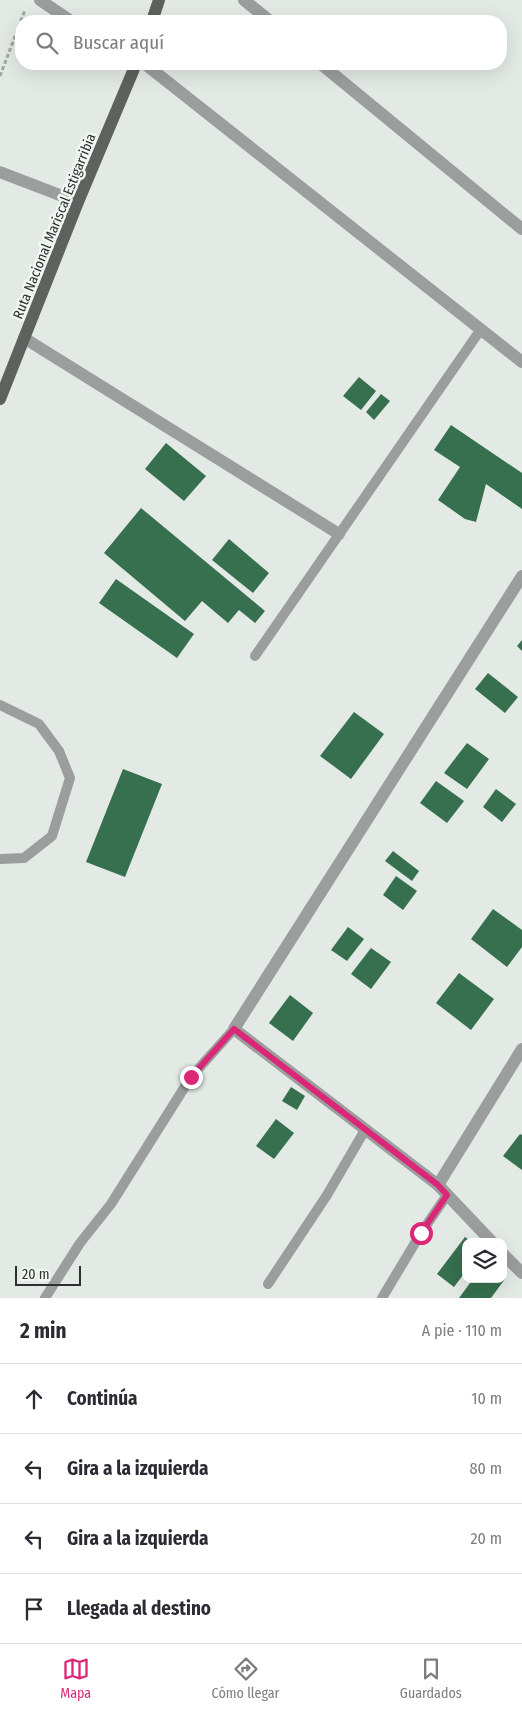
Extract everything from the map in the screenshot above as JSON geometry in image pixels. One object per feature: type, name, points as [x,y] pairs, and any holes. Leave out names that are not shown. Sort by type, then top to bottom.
[{"type":"main road","points":[[154,15],[159,0]]},
{"type":"main road","name":"Ruta Nacional Mariscal Estigarribia","points":[[0,400],[78,202],[133,70]]},
{"type":"street","points":[[40,0],[62,15]]},
{"type":"street","points":[[244,0],[263,15]]},
{"type":"street","points":[[153,70],[522,362]]},
{"type":"street","points":[[328,70],[522,229]]},
{"type":"street","points":[[0,172],[78,202]]},
{"type":"street","points":[[24,338],[339,534]]},
{"type":"street","points":[[488,1238],[438,1185],[234,1029],[522,576]]},
{"type":"street","points":[[438,1185],[522,1049]]},
{"type":"street","points":[[507,1258],[522,1273]]},
{"type":"lane","points":[[255,656],[481,329]]},
{"type":"lane","points":[[0,705],[39,724],[59,751],[70,778],[52,836],[24,858],[0,859]]},
{"type":"lane","points":[[46,1298],[80,1243],[111,1204],[191,1077],[234,1029]]},
{"type":"lane","points":[[268,1284],[327,1195],[365,1130]]},
{"type":"lane","points":[[382,1298],[421,1233],[447,1195]]},
{"type":"path","points":[[23,15],[26,8]]},
{"type":"path","points":[[0,76],[15,37]]},
{"type":"building","points":[[359,377],[376,391],[361,410],[343,396]]},
{"type":"building","points":[[381,394],[390,401],[374,420],[366,412]]},
{"type":"building","points":[[451,425],[522,473],[522,509],[486,484],[476,522],[465,519],[438,500],[460,467],[434,450]]},
{"type":"building","points":[[166,443],[206,476],[184,501],[145,469]]},
{"type":"building","points":[[141,508],[265,611],[255,623],[239,610],[228,623],[202,601],[185,621],[104,553]]},
{"type":"building","points":[[229,539],[269,573],[253,593],[212,560]]},
{"type":"building","points":[[116,579],[194,634],[177,658],[99,603]]},
{"type":"building","points":[[522,640],[522,651],[517,646]]},
{"type":"building","points":[[488,673],[518,697],[505,713],[475,689]]},
{"type":"building","points":[[354,712],[384,734],[351,779],[320,756]]},
{"type":"building","points":[[467,743],[489,759],[467,789],[444,773]]},
{"type":"building","points":[[123,769],[162,784],[125,877],[86,862]]},
{"type":"building","points":[[436,781],[464,801],[447,823],[420,803]]},
{"type":"building","points":[[496,789],[516,804],[502,822],[483,807]]},
{"type":"building","points":[[393,851],[419,871],[412,881],[385,861]]},
{"type":"building","points":[[396,876],[417,891],[403,910],[383,895]]},
{"type":"building","points":[[493,909],[522,930],[522,947],[507,967],[471,939]]},
{"type":"building","points":[[348,927],[364,939],[347,961],[331,950]]},
{"type":"building","points":[[371,948],[391,962],[371,989],[351,974]]},
{"type":"building","points":[[459,973],[494,999],[471,1030],[436,1003]]},
{"type":"building","points":[[290,995],[313,1013],[293,1041],[269,1023]]},
{"type":"building","points":[[291,1087],[305,1096],[297,1110],[282,1101]]},
{"type":"building","points":[[276,1119],[294,1133],[274,1159],[256,1146]]},
{"type":"building","points":[[520,1134],[522,1135],[522,1170],[503,1156]]},
{"type":"building","points":[[462,1241],[462,1276],[454,1287],[437,1274]]},
{"type":"building","points":[[470,1283],[502,1283],[491,1298],[459,1298]]},
{"type":"route","points":[[191,1077],[234,1029],[438,1185],[447,1195],[421,1233]]}]
